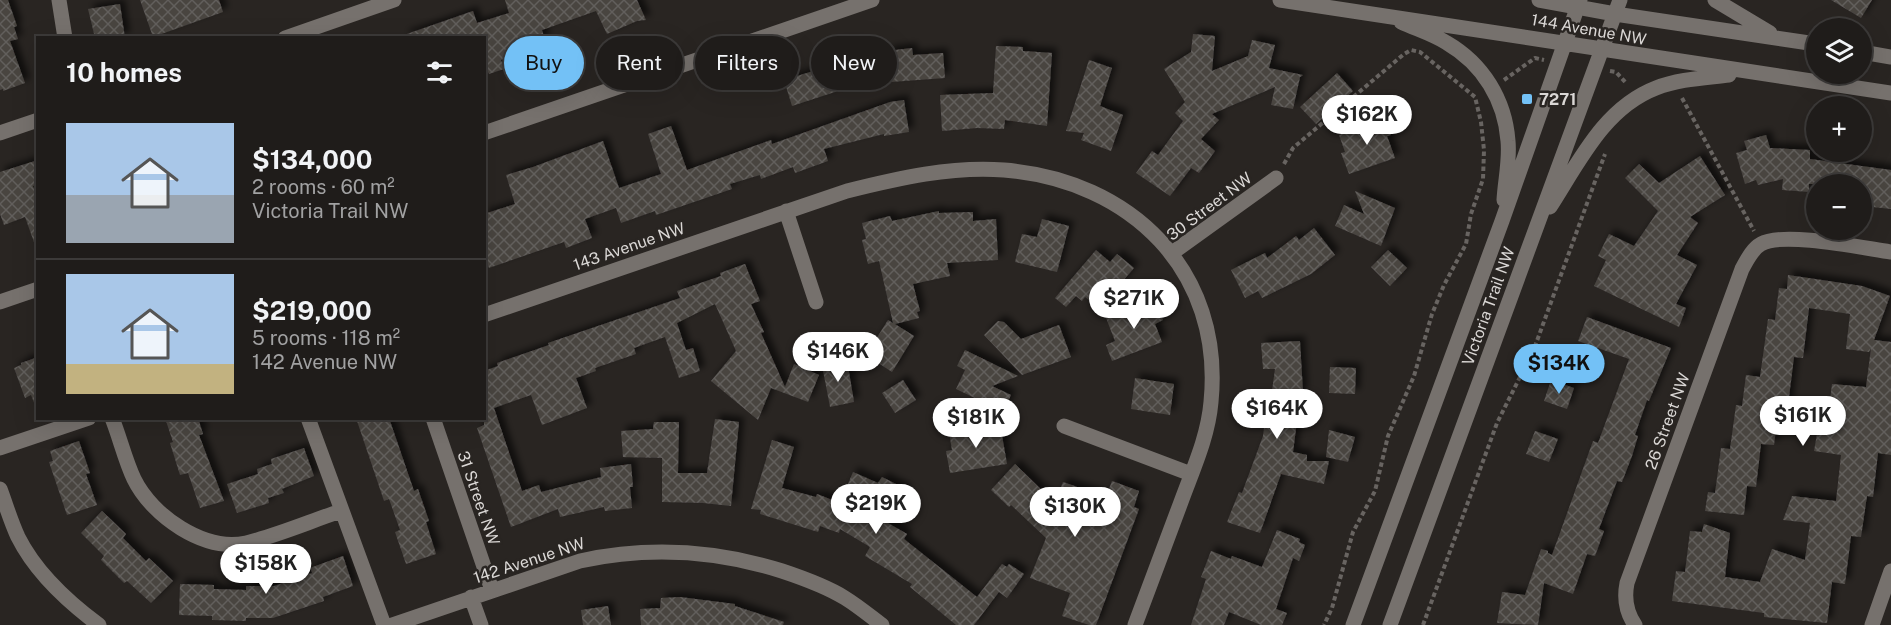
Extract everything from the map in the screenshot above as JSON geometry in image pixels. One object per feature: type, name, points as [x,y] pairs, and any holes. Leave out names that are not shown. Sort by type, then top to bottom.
[{"type":"street","points":[[59,0],[65,36]]},
{"type":"street","points":[[290,36],[364,5],[394,0]]},
{"type":"street","points":[[486,132],[872,0]]},
{"type":"street","name":"144 Avenue NW","points":[[1280,0],[1891,93]]},
{"type":"street","name":"144 Avenue NW","points":[[1539,0],[1618,7],[1806,42]]},
{"type":"street","points":[[1715,0],[1780,38]]},
{"type":"street","name":"Victoria Trail NW","points":[[1353,625],[1502,221],[1579,3]]},
{"type":"street","name":"Victoria Trail NW","points":[[1390,625],[1618,7]]},
{"type":"street","points":[[1380,14],[1447,43],[1473,63],[1493,87],[1503,109],[1508,142],[1502,221]]},
{"type":"street","points":[[1872,54],[1891,57]]},
{"type":"street","points":[[1534,232],[1604,124],[1618,110],[1638,96],[1658,87],[1687,80],[1748,72]]},
{"type":"street","points":[[0,133],[36,121]]},
{"type":"street","name":"143 Avenue NW","points":[[486,314],[847,191],[917,175],[976,170],[1020,172],[1052,177],[1096,194],[1138,220],[1172,253]]},
{"type":"street","name":"30 Street NW","points":[[1135,625],[1208,424],[1213,378],[1211,355],[1200,308],[1183,270],[1172,253],[1276,178]]},
{"type":"street","points":[[786,212],[816,302]]},
{"type":"street","points":[[1761,244],[1780,238],[1891,252]]},
{"type":"street","name":"26 Street NW","points":[[1632,621],[1626,604],[1627,583],[1742,269],[1748,256],[1761,244]]},
{"type":"street","points":[[0,302],[36,290]]},
{"type":"street","points":[[0,448],[82,420]]},
{"type":"street","points":[[113,420],[135,480],[150,502],[179,528],[200,539],[225,544],[244,543],[341,511]]},
{"type":"street","points":[[309,420],[384,625]]},
{"type":"street","name":"31 Street NW","points":[[434,420],[492,590]]},
{"type":"street","points":[[1064,426],[1191,474]]},
{"type":"street","points":[[0,489],[19,538],[38,569],[99,625]]},
{"type":"street","name":"142 Avenue NW","points":[[392,625],[551,569],[607,555],[665,550],[694,552],[753,562],[796,576],[843,597],[882,625]]},
{"type":"street","points":[[1872,625],[1891,571]]},
{"type":"street","points":[[471,597],[481,625]]},
{"type":"path","points":[[1276,178],[1293,148],[1411,50],[1420,52],[1475,97],[1481,122],[1484,168],[1481,188],[1471,214],[1466,244],[1444,285],[1432,314],[1412,382],[1388,436],[1375,491],[1353,531],[1332,608],[1324,625]]},
{"type":"path","points":[[1500,83],[1535,58]]},
{"type":"path","points":[[1616,72],[1630,88]]},
{"type":"path","points":[[1682,97],[1761,244]]},
{"type":"path","points":[[1423,625],[1497,423],[1534,350],[1608,146]]},
{"type":"building","points":[[0,0],[8,0],[17,26],[14,27],[18,39],[10,41],[25,83],[3,91],[3,89],[0,90]]},
{"type":"building","points":[[140,0],[219,0],[223,12],[153,36]]},
{"type":"building","points":[[505,0],[637,0],[646,20],[637,21],[607,34],[596,11],[542,30],[544,36],[504,36],[504,59],[501,60],[504,69],[489,74],[486,69],[486,36],[404,36],[473,11],[477,23],[509,13]]},
{"type":"building","points":[[1831,0],[1872,0],[1861,18]]},
{"type":"building","points":[[120,4],[125,36],[95,36],[88,9]]},
{"type":"building","points":[[1193,34],[1215,36],[1212,71],[1248,56],[1252,40],[1275,45],[1269,68],[1303,75],[1300,77],[1293,109],[1271,105],[1275,87],[1212,114],[1219,120],[1201,139],[1215,151],[1199,173],[1191,168],[1170,196],[1136,173],[1152,151],[1158,155],[1183,121],[1175,113],[1185,102],[1164,69],[1191,52]]},
{"type":"building","points":[[996,46],[1023,47],[1023,51],[1052,53],[1047,126],[1005,120],[1004,129],[977,128],[942,131],[940,95],[993,93]]},
{"type":"building","points":[[912,48],[913,55],[943,53],[945,78],[897,82],[897,50]]},
{"type":"building","points":[[1089,60],[1112,68],[1100,106],[1123,115],[1111,151],[1081,140],[1084,133],[1066,131]]},
{"type":"building","points":[[811,72],[811,90],[841,90],[792,106],[787,90],[799,90],[799,75]]},
{"type":"building","points":[[1337,73],[1353,91],[1316,124],[1300,107]]},
{"type":"building","points":[[904,100],[909,132],[884,136],[884,134],[824,149],[828,161],[795,173],[793,167],[761,179],[760,175],[730,184],[732,189],[656,215],[655,211],[621,223],[616,208],[585,219],[592,238],[566,248],[564,242],[489,268],[486,261],[486,213],[515,204],[506,175],[603,141],[619,188],[661,174],[648,134],[671,126],[687,170],[771,140],[772,144],[890,102]]},
{"type":"building","points":[[1385,118],[1391,135],[1387,136],[1395,158],[1349,174],[1341,153],[1345,152],[1339,135]]},
{"type":"building","points":[[1766,135],[1770,148],[1806,150],[1806,162],[1832,162],[1891,170],[1891,209],[1872,207],[1872,174],[1806,174],[1806,192],[1782,190],[1783,179],[1758,185],[1756,180],[1745,184],[1736,153],[1747,150],[1744,141]]},
{"type":"building","points":[[1700,156],[1725,195],[1690,217],[1698,223],[1677,255],[1697,265],[1676,304],[1686,308],[1679,327],[1594,286],[1606,260],[1598,256],[1609,234],[1634,246],[1658,211],[1625,178],[1639,164],[1659,183]]},
{"type":"building","points":[[36,161],[36,185],[33,186],[36,194],[36,245],[25,217],[4,225],[0,214],[0,172]]},
{"type":"building","points":[[1355,191],[1395,208],[1381,246],[1335,226],[1344,205],[1364,214]]},
{"type":"building","points":[[939,211],[939,213],[973,212],[973,221],[996,219],[998,260],[947,263],[950,276],[913,284],[920,311],[917,312],[919,318],[895,324],[914,336],[892,372],[866,355],[888,320],[893,323],[879,261],[868,264],[862,240],[866,239],[862,223],[890,216],[892,221]]},
{"type":"building","points":[[1042,219],[1069,226],[1057,272],[1015,262],[1022,234],[1037,237]]},
{"type":"building","points":[[1314,228],[1335,255],[1311,274],[1262,298],[1258,291],[1245,298],[1231,270],[1265,253],[1267,258],[1296,236],[1299,240]]},
{"type":"building","points":[[1096,250],[1110,262],[1117,254],[1134,268],[1099,308],[1085,297],[1082,301],[1076,296],[1066,307],[1055,298]]},
{"type":"building","points":[[1388,250],[1407,268],[1390,286],[1371,267]]},
{"type":"building","points":[[745,264],[760,301],[751,304],[785,387],[794,364],[819,375],[808,402],[771,388],[758,420],[711,381],[736,351],[715,304],[677,323],[686,350],[693,348],[700,371],[679,378],[665,337],[634,348],[636,354],[595,368],[596,371],[576,378],[587,408],[542,425],[531,395],[494,408],[522,491],[539,485],[541,492],[601,477],[600,468],[631,464],[632,508],[605,511],[604,507],[560,517],[558,509],[511,527],[477,428],[484,425],[484,420],[486,420],[486,370],[498,366],[497,363],[549,345],[548,343],[680,298],[677,291],[721,276],[720,273]]},
{"type":"building","points":[[1788,275],[1862,286],[1890,296],[1874,340],[1891,342],[1891,455],[1878,453],[1873,497],[1867,496],[1861,537],[1851,536],[1845,584],[1832,582],[1827,623],[1764,617],[1764,613],[1672,601],[1676,571],[1685,572],[1690,531],[1702,532],[1704,524],[1730,533],[1725,577],[1760,582],[1772,549],[1805,560],[1810,523],[1783,520],[1792,496],[1836,501],[1841,455],[1814,451],[1817,434],[1776,429],[1774,445],[1761,444],[1756,487],[1747,486],[1744,515],[1705,511],[1708,492],[1715,493],[1721,448],[1730,449],[1736,405],[1742,406],[1746,375],[1760,377],[1768,319],[1775,320],[1779,288],[1787,289]],"holes":[[[1809,308],[1850,314],[1846,349],[1869,352],[1871,348],[1866,387],[1832,384],[1829,409],[1788,405],[1794,357],[1803,358]]]},
{"type":"building","points":[[1155,300],[1163,320],[1155,324],[1162,342],[1112,361],[1106,345],[1115,341],[1106,318]]},
{"type":"building","points":[[1587,317],[1671,348],[1649,401],[1647,400],[1635,435],[1638,436],[1632,456],[1622,482],[1617,481],[1599,529],[1604,531],[1595,556],[1587,554],[1573,594],[1544,583],[1538,625],[1497,623],[1502,592],[1525,595],[1541,549],[1552,555],[1593,441],[1598,443],[1629,359],[1578,341]]},
{"type":"building","points":[[998,321],[1004,322],[1021,339],[1059,325],[1071,357],[1022,375],[984,335]]},
{"type":"building","points":[[1300,341],[1303,392],[1301,391],[1293,452],[1307,455],[1307,461],[1329,461],[1324,484],[1281,474],[1260,533],[1227,522],[1239,492],[1242,493],[1263,436],[1266,412],[1269,412],[1275,369],[1263,369],[1261,343]]},
{"type":"building","points":[[965,350],[1018,376],[992,386],[1011,395],[1002,414],[956,389],[965,370],[957,366]]},
{"type":"building","points":[[36,358],[36,405],[31,395],[25,398],[14,368]]},
{"type":"building","points":[[847,360],[854,402],[830,407],[822,365]]},
{"type":"building","points":[[1330,367],[1356,368],[1355,394],[1329,393]]},
{"type":"building","points":[[1135,378],[1174,384],[1170,415],[1131,409]]},
{"type":"building","points":[[903,380],[916,400],[895,413],[882,393]]},
{"type":"building","points":[[1551,380],[1574,388],[1567,409],[1544,401]]},
{"type":"building","points":[[715,419],[739,422],[731,506],[662,502],[662,458],[623,457],[621,431],[653,429],[654,422],[679,422],[678,473],[707,473]]},
{"type":"building","points":[[166,420],[199,420],[203,434],[199,435],[224,501],[200,508],[188,473],[180,475],[170,443],[173,442]]},
{"type":"building","points":[[357,420],[390,420],[414,491],[418,489],[429,521],[426,522],[436,554],[406,564],[395,532],[400,530],[389,499],[384,501]]},
{"type":"building","points":[[1000,424],[1007,464],[950,473],[946,451],[952,450],[949,432]]},
{"type":"building","points":[[1329,430],[1355,437],[1348,462],[1326,457]]},
{"type":"building","points":[[1535,431],[1558,439],[1549,462],[1526,454]]},
{"type":"building","points":[[772,440],[794,447],[782,488],[816,497],[817,494],[840,503],[853,472],[878,483],[882,477],[906,489],[888,523],[907,534],[904,539],[977,597],[1002,564],[1007,567],[1009,564],[1024,574],[1007,598],[999,592],[974,625],[956,625],[910,587],[912,584],[865,556],[870,547],[840,529],[839,533],[820,526],[818,532],[760,514],[761,510],[751,509]]},
{"type":"building","points":[[79,441],[90,473],[86,474],[97,505],[67,515],[49,462],[53,461],[50,451]]},
{"type":"building","points":[[304,448],[314,476],[282,489],[284,493],[268,498],[269,503],[237,513],[227,484],[258,474],[257,469],[272,464],[271,459]]},
{"type":"building","points":[[1015,464],[1055,503],[1063,482],[1106,497],[1112,481],[1139,491],[1134,507],[1139,509],[1096,625],[1062,616],[1070,593],[1030,578],[1046,538],[1011,505],[1009,507],[991,490]]},
{"type":"building","points":[[102,511],[126,534],[123,538],[146,561],[149,558],[173,581],[151,603],[127,581],[124,583],[101,560],[104,556],[81,533]]},
{"type":"building","points":[[1277,530],[1300,539],[1299,542],[1305,545],[1299,561],[1293,558],[1276,609],[1287,613],[1282,625],[1261,625],[1229,612],[1224,625],[1191,625],[1206,579],[1201,577],[1211,551],[1262,567]]},
{"type":"building","points":[[343,556],[353,586],[323,597],[324,601],[273,618],[246,618],[246,621],[212,620],[212,616],[179,615],[180,584],[214,585],[214,589],[246,590],[246,586],[274,586],[312,573],[310,568]]},
{"type":"building","points":[[680,597],[735,604],[735,606],[784,622],[783,625],[641,625],[640,609],[660,608],[661,598]]},
{"type":"building","points":[[608,606],[611,625],[583,625],[581,610]]},
{"type":"place","name":"7271","points":[[1527,99]]}]
